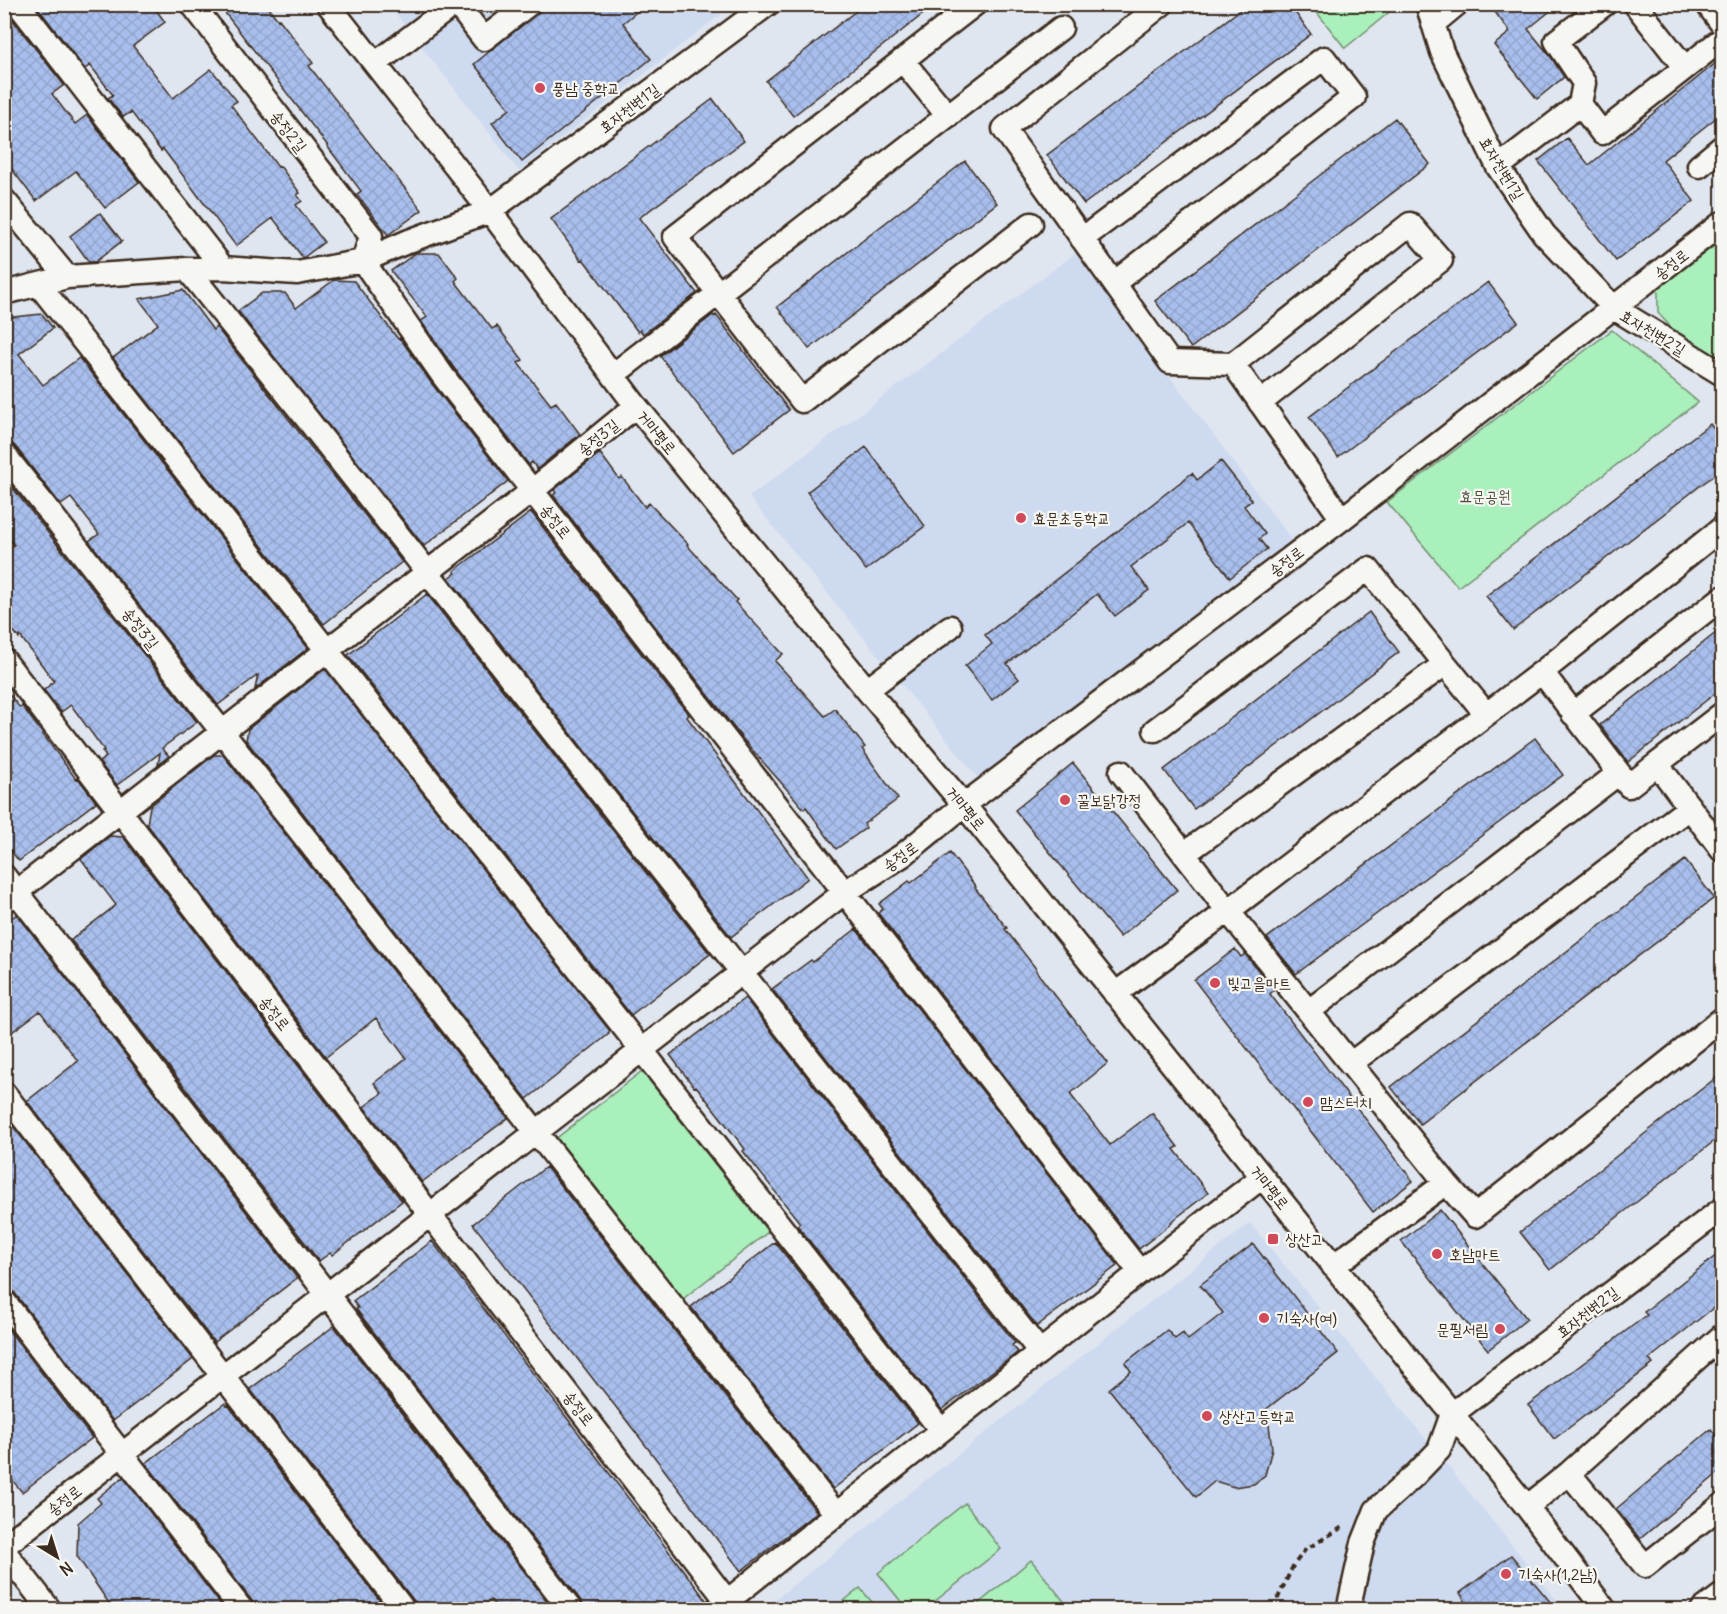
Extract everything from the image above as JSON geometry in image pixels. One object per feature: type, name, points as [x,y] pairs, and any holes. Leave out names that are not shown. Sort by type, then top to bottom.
[{"type":"street","points":[[18,4],[223,268]]},
{"type":"street","name":"송정2길","points":[[192,4],[371,237],[363,261]]},
{"type":"street","name":"거마평로","points":[[328,4],[490,211],[636,406],[867,690],[964,805],[1527,1507],[1605,1610]]},
{"type":"street","points":[[375,64],[455,4],[484,39],[529,4]]},
{"type":"street","name":"효자천변1길","points":[[490,211],[768,4]]},
{"type":"street","points":[[975,4],[675,237],[802,401],[1031,224]]},
{"type":"street","points":[[1162,4],[1004,129],[1170,362],[1233,364],[1410,224],[1441,260],[1260,403]]},
{"type":"street","points":[[1430,14],[1457,4]]},
{"type":"street","points":[[1498,167],[1580,104],[1584,84],[1556,41],[1605,4]]},
{"type":"street","points":[[1635,4],[1685,68]]},
{"type":"street","points":[[1707,4],[1722,24]]},
{"type":"street","name":"효자천변1길","points":[[1430,14],[1442,52],[1498,167],[1544,234],[1614,308]]},
{"type":"street","points":[[613,375],[1061,28]]},
{"type":"street","points":[[1580,104],[1602,133],[1722,39]]},
{"type":"street","points":[[1082,239],[1324,58],[1354,98],[1114,283]]},
{"type":"street","points":[[903,61],[948,116]]},
{"type":"street","points":[[1699,165],[1722,147]]},
{"type":"street","points":[[4,200],[67,277]]},
{"type":"street","points":[[4,293],[67,277],[223,268],[297,273],[363,261],[490,211]]},
{"type":"street","name":"송정로","points":[[4,1546],[845,892],[903,855],[964,805],[1342,519],[1722,223]]},
{"type":"street","points":[[363,261],[443,376],[532,491]]},
{"type":"street","points":[[187,269],[1040,1352]]},
{"type":"street","points":[[39,285],[941,1430]]},
{"type":"street","name":"효자천변2길","points":[[1614,308],[1722,374]]},
{"type":"street","points":[[1233,364],[1342,519]]},
{"type":"street","name":"송정3길","points":[[8,890],[120,811],[428,573],[636,406]]},
{"type":"street","name":"송정3길","points":[[4,454],[222,732]]},
{"type":"street","name":"송정로","points":[[532,491],[1140,1272]]},
{"type":"street","points":[[1115,994],[1542,672],[1722,528]]},
{"type":"street","points":[[1155,730],[1368,569],[1486,714]]},
{"type":"street","points":[[1573,714],[1722,597]]},
{"type":"street","points":[[867,690],[950,627]]},
{"type":"street","points":[[4,660],[120,811]]},
{"type":"street","points":[[1184,854],[1446,664]]},
{"type":"street","points":[[1542,672],[1629,786],[1722,714]]},
{"type":"street","points":[[222,732],[836,1514]]},
{"type":"street","points":[[1657,764],[1690,807],[1714,823],[1722,850]]},
{"type":"street","points":[[1121,772],[1228,911],[1475,1216],[1722,1019]]},
{"type":"street","points":[[1309,1011],[1619,773]]},
{"type":"street","points":[[1350,1064],[1690,807]]},
{"type":"street","name":"송정로","points":[[120,811],[431,1215],[722,1605]]},
{"type":"street","points":[[8,890],[328,1295],[571,1610]]},
{"type":"street","points":[[4,1094],[404,1610]]},
{"type":"street","points":[[722,1605],[1262,1177]]},
{"type":"street","points":[[1333,1266],[1446,1183]]},
{"type":"street","name":"효자천변2길","points":[[1452,1414],[1722,1209]]},
{"type":"street","points":[[4,1301],[242,1610]]},
{"type":"street","points":[[1527,1507],[1569,1473],[1722,1336]]},
{"type":"street","points":[[1348,1610],[1363,1543],[1376,1510],[1440,1450],[1452,1414]]},
{"type":"street","points":[[1569,1473],[1645,1566],[1722,1505]]},
{"type":"street","points":[[1360,1610],[1376,1510]]},
{"type":"street","points":[[4,1551],[50,1610]]},
{"type":"street","points":[[1702,1610],[1722,1595]]},
{"type":"path","points":[[1279,1610],[1278,1598],[1293,1566],[1305,1550],[1347,1524]]},
{"type":"shaded area","name":"풍남 중학교","points":[[389,5],[733,5],[519,171]]},
{"type":"shaded area","name":"효문초등학교","points":[[1077,252],[1292,540],[978,778],[749,497]]},
{"type":"shaded area","name":"상산고등학교","points":[[1250,1223],[1564,1609],[762,1610]]},
{"type":"green space","points":[[1311,5],[1398,5],[1345,48]]},
{"type":"green space","points":[[1722,240],[1722,360],[1688,346],[1658,313],[1658,288]]},
{"type":"green space","name":"효문공원","points":[[1612,330],[1698,402],[1458,587],[1387,502]]},
{"type":"green space","points":[[642,1071],[768,1232],[679,1302],[553,1141]]},
{"type":"green space","points":[[965,1503],[1001,1549],[925,1609],[907,1609],[878,1573]]},
{"type":"green space","points":[[1031,1560],[1070,1609],[972,1609]]},
{"type":"green space","points":[[860,1588],[878,1609],[834,1609]]},
{"type":"building","points":[[35,4],[152,4],[165,22],[133,46],[173,98],[211,69],[237,101],[231,105],[300,193],[297,195],[302,201],[296,205],[324,242],[303,258],[273,218],[236,246],[163,149],[161,151],[131,112],[123,117],[108,98],[113,95],[90,65],[85,69]]},
{"type":"building","points":[[218,4],[266,4],[313,63],[309,66],[422,210],[388,235],[357,194],[361,191],[328,146]]},
{"type":"building","points":[[548,4],[646,4],[623,23],[651,59],[522,162],[492,123],[510,109],[474,64]]},
{"type":"building","points":[[865,4],[936,4],[793,116],[766,81]]},
{"type":"building","points":[[1248,4],[1289,4],[1311,34],[1084,204],[1047,155]]},
{"type":"building","points":[[1489,4],[1559,4],[1528,29],[1564,77],[1537,99],[1494,45],[1510,32]]},
{"type":"building","points":[[12,19],[64,85],[52,94],[75,124],[87,115],[139,182],[105,208],[76,171],[36,201],[4,159],[4,25]]},
{"type":"building","points":[[1722,58],[1722,113],[1663,160],[1694,201],[1616,261],[1538,161],[1567,138],[1589,165]]},
{"type":"building","points":[[713,99],[744,141],[639,218],[697,293],[643,334],[640,330],[638,332],[551,219]]},
{"type":"building","points":[[1395,118],[1430,164],[1191,348],[1155,301]]},
{"type":"building","points":[[965,161],[997,203],[809,349],[777,307]]},
{"type":"building","points":[[100,213],[122,241],[95,262],[89,262],[70,236]]},
{"type":"building","points":[[416,253],[439,253],[458,278],[455,281],[492,329],[497,326],[523,360],[518,363],[551,405],[556,402],[580,434],[537,469],[532,462],[529,465],[454,368],[421,321],[427,317],[391,271]]},
{"type":"building","points":[[334,280],[354,281],[508,481],[424,546],[238,311],[262,293],[285,293],[296,308]]},
{"type":"building","points":[[1488,282],[1518,322],[1338,457],[1309,417]]},
{"type":"building","points":[[183,290],[213,330],[216,327],[402,562],[324,624],[113,358],[158,324],[139,299]]},
{"type":"building","points":[[42,314],[53,328],[19,354],[43,385],[79,358],[308,648],[255,689],[258,675],[218,705],[89,541],[99,534],[71,498],[61,505],[15,446],[4,441],[4,318]]},
{"type":"building","points":[[716,315],[789,410],[734,452],[660,356]]},
{"type":"building","points":[[1710,424],[1722,439],[1722,469],[1513,630],[1486,596]]},
{"type":"building","points":[[866,447],[925,526],[866,570],[807,492]]},
{"type":"building","points":[[600,453],[619,479],[622,477],[645,507],[649,503],[737,600],[735,602],[783,654],[775,661],[825,716],[835,709],[865,747],[862,749],[898,799],[864,824],[866,828],[836,849],[806,807],[804,809],[742,738],[553,495],[556,493],[554,490]]},
{"type":"building","points":[[1221,461],[1252,500],[1244,506],[1265,534],[1259,539],[1267,549],[1230,578],[1188,523],[1131,567],[1149,590],[1115,616],[1097,594],[1007,664],[1019,679],[992,700],[965,666],[992,644],[985,635],[1192,473],[1197,480]]},
{"type":"building","points":[[4,477],[197,722],[162,748],[169,756],[158,765],[160,753],[117,785],[99,762],[106,757],[102,751],[104,750],[71,705],[61,712],[44,690],[54,681],[4,619],[4,553],[14,545],[4,533]]},
{"type":"building","points":[[531,512],[689,715],[687,717],[808,878],[731,937],[449,578],[456,573],[454,571]]},
{"type":"building","points":[[427,594],[710,954],[631,1015],[348,655]]},
{"type":"building","points":[[1369,612],[1399,652],[1194,809],[1164,770]]},
{"type":"building","points":[[1722,628],[1722,688],[1628,762],[1600,725]]},
{"type":"building","points":[[325,669],[610,1031],[527,1099],[246,740],[248,729]]},
{"type":"building","points":[[4,688],[20,708],[22,706],[96,802],[19,861],[4,843],[4,778],[13,771],[4,760]]},
{"type":"building","points":[[1535,738],[1563,775],[1296,974],[1267,938]]},
{"type":"building","points":[[214,755],[223,755],[508,1118],[422,1182],[364,1107],[382,1093],[374,1083],[406,1058],[376,1018],[326,1057],[147,824],[150,806]]},
{"type":"building","points":[[1073,763],[1177,890],[1120,937],[1015,810]]},
{"type":"building","points":[[110,836],[123,837],[402,1201],[332,1255],[330,1253],[319,1261],[71,940],[116,905],[81,859]]},
{"type":"building","points":[[950,853],[1007,928],[1005,929],[1036,971],[1108,1063],[1070,1094],[1110,1145],[1152,1113],[1178,1147],[1174,1149],[1208,1193],[1139,1249],[878,913],[883,909],[879,904]]},
{"type":"building","points":[[1685,860],[1714,898],[1420,1124],[1391,1087]]},
{"type":"building","points":[[17,914],[297,1278],[214,1342],[27,1101],[78,1061],[40,1011],[4,1038],[4,988],[14,981],[4,969],[4,924]]},
{"type":"building","points":[[856,929],[1118,1265],[1037,1326],[772,989],[811,960],[813,962]]},
{"type":"building","points":[[1235,949],[1241,957],[1245,954],[1274,990],[1270,994],[1413,1181],[1373,1212],[1194,980]]},
{"type":"building","points":[[745,998],[1015,1343],[1012,1345],[1018,1352],[942,1410],[797,1225],[800,1223],[743,1151],[745,1149],[670,1055]]},
{"type":"building","points":[[1722,1073],[1722,1135],[1550,1270],[1520,1232]]},
{"type":"building","points":[[6,1117],[193,1359],[113,1421],[4,1279]]},
{"type":"building","points":[[546,1167],[817,1512],[741,1571],[473,1224]]},
{"type":"building","points":[[1440,1210],[1527,1319],[1488,1350],[1401,1241]]},
{"type":"building","points":[[432,1241],[706,1600],[695,1610],[584,1610],[582,1602],[356,1309],[358,1308],[353,1301]]},
{"type":"building","points":[[775,1242],[918,1423],[833,1489],[691,1307]]},
{"type":"building","points":[[1253,1244],[1338,1353],[1264,1411],[1269,1425],[1272,1449],[1265,1475],[1254,1484],[1234,1487],[1215,1481],[1196,1497],[1109,1389],[1131,1371],[1125,1363],[1167,1330],[1175,1339],[1183,1333],[1188,1340],[1223,1313],[1200,1285]]},
{"type":"building","points":[[1722,1251],[1722,1301],[1649,1359],[1653,1364],[1554,1439],[1528,1405],[1647,1315],[1644,1312]]},
{"type":"building","points":[[4,1324],[92,1438],[22,1492],[4,1470]]},
{"type":"building","points":[[334,1326],[554,1610],[498,1610],[491,1600],[478,1610],[417,1610],[415,1602],[250,1389]]},
{"type":"building","points":[[225,1403],[387,1610],[255,1610],[253,1602],[146,1463]]},
{"type":"building","points":[[1711,1429],[1722,1443],[1722,1470],[1640,1539],[1616,1509]]},
{"type":"building","points":[[123,1477],[225,1610],[114,1610],[77,1556],[78,1523],[101,1503],[97,1498]]},
{"type":"building","name":"기숙사(1,2남)","points":[[1511,1555],[1557,1610],[1471,1610],[1460,1593]]},
{"type":"place","name":"풍남 중학교","points":[[540,88]]},
{"type":"place","name":"효문초등학교","points":[[1021,518]]},
{"type":"place","name":"꿀보닭강정","points":[[1065,800]]},
{"type":"place","name":"빛고을마트","points":[[1215,983]]},
{"type":"place","name":"맘스터치","points":[[1308,1102]]},
{"type":"place","name":"상산고","points":[[1273,1239]]},
{"type":"place","name":"호남마트","points":[[1437,1254]]},
{"type":"place","name":"기숙사(여)","points":[[1264,1318]]},
{"type":"place","name":"문필서림","points":[[1500,1329]]},
{"type":"place","name":"상산고등학교","points":[[1207,1416]]},
{"type":"place","name":"기숙사(1,2남)","points":[[1506,1574]]}]
